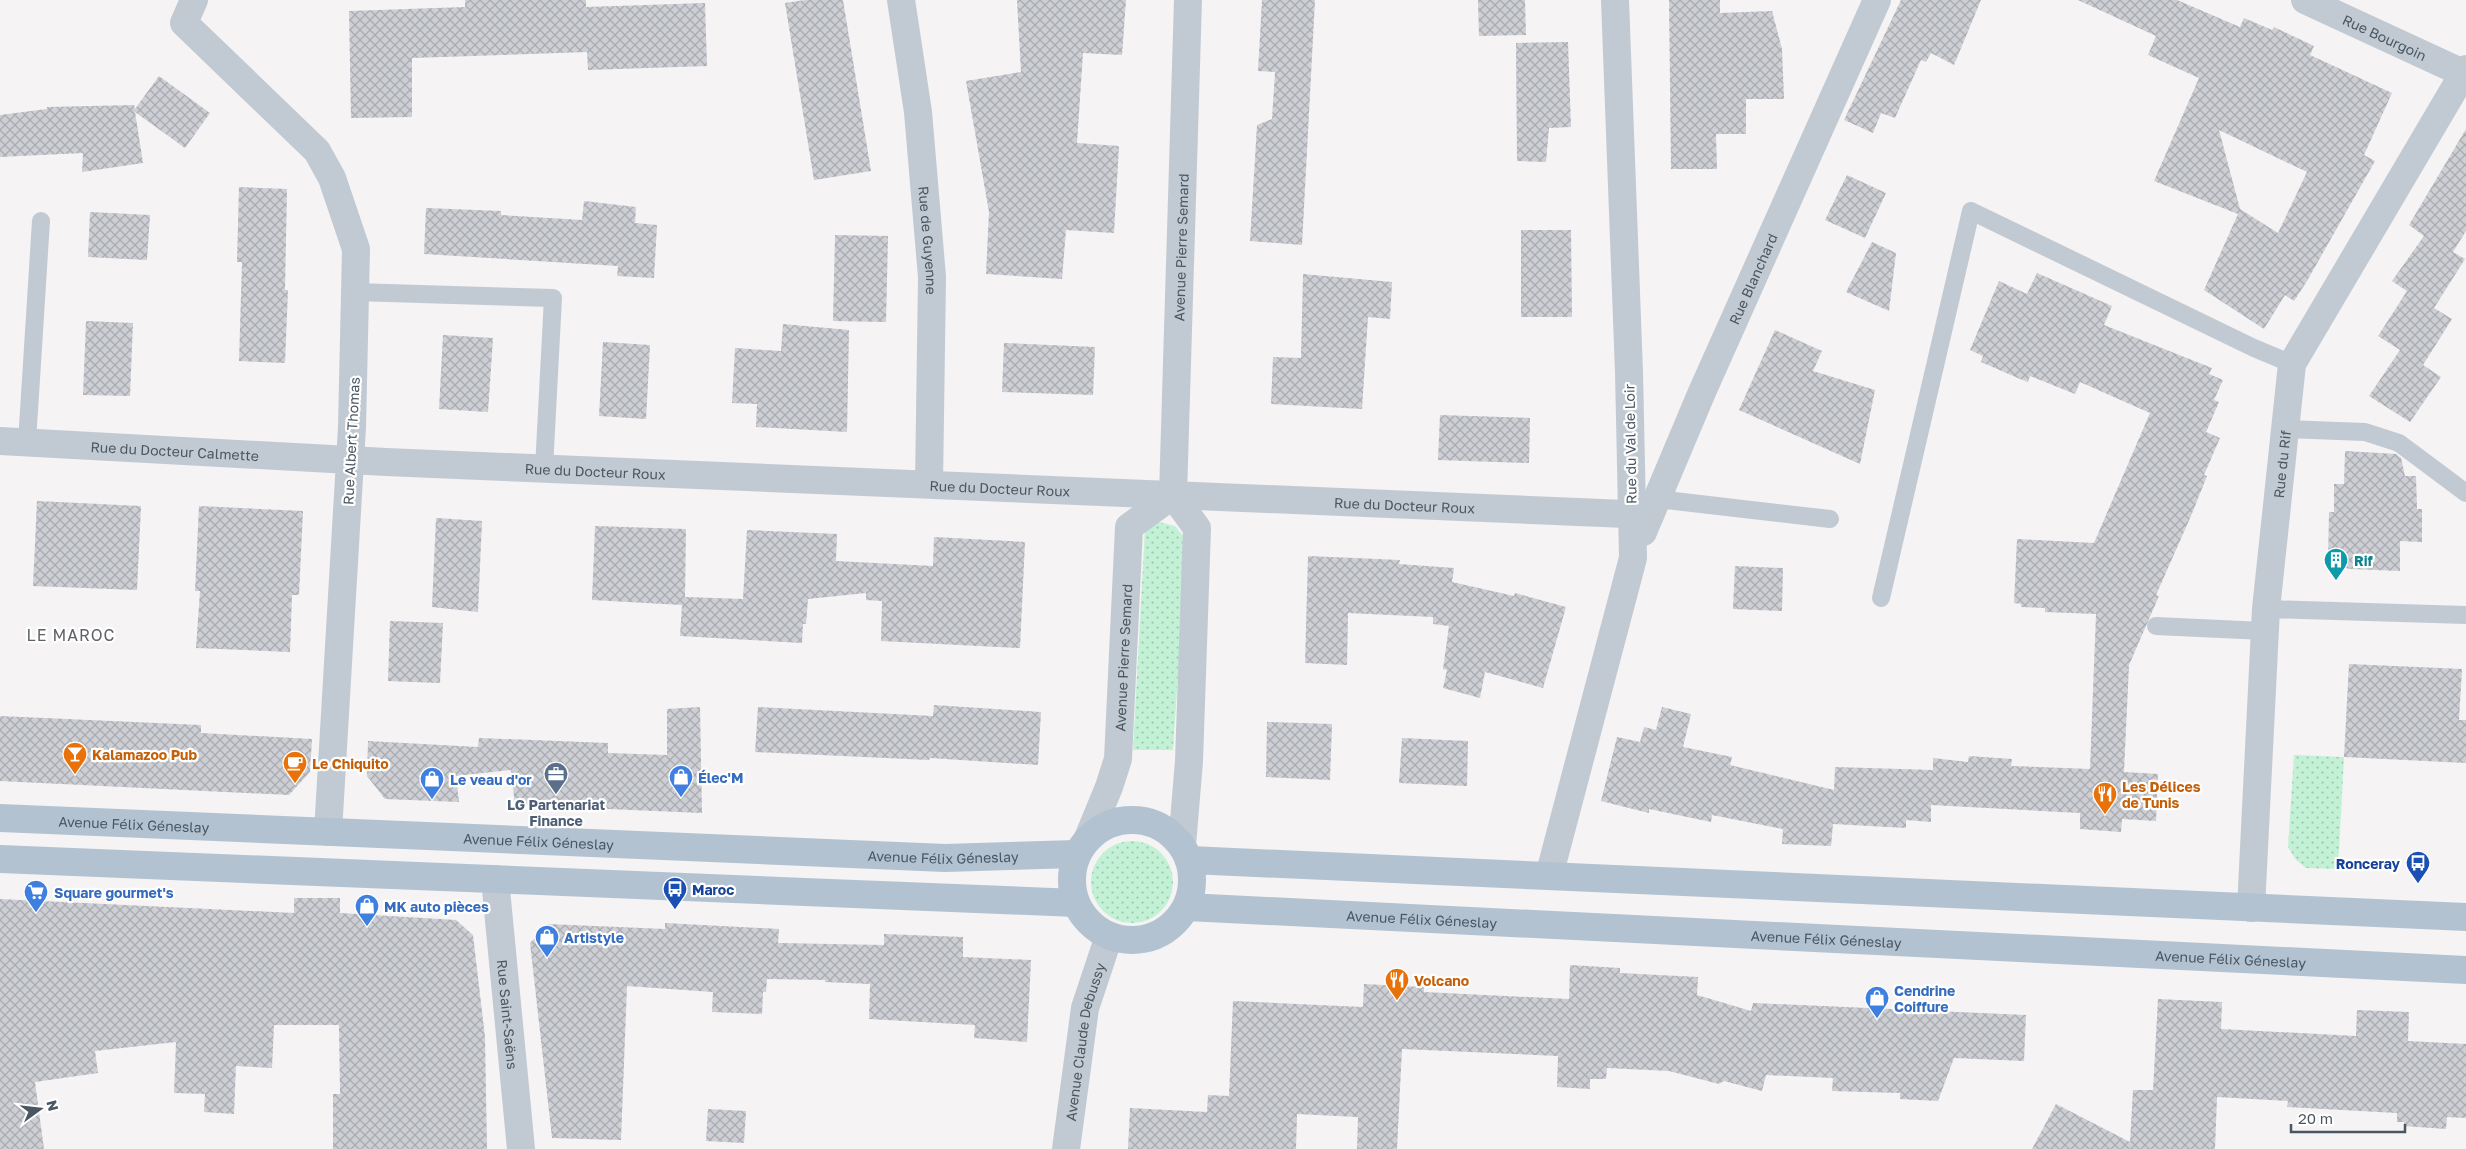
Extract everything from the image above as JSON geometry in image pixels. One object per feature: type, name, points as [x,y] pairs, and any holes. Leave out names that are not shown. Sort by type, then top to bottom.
[{"type":"main road","name":"Avenue Félix Géneslay","points":[[0,818],[945,858],[1083,846]]},
{"type":"main road","points":[[1124,819],[1145,820],[1171,833],[1186,853],[1193,886],[1186,907],[1174,924],[1155,937],[1134,941],[1109,936],[1090,924],[1076,903],[1071,875],[1083,846],[1105,825],[1124,819]]},
{"type":"main road","points":[[1186,853],[1548,876],[2466,917]]},
{"type":"main road","points":[[0,859],[1076,903]]},
{"type":"main road","name":"Avenue Félix Géneslay","points":[[1186,907],[2466,970]]},
{"type":"street","name":"Rue Albert Thomas","points":[[194,0],[184,23],[317,151],[332,178],[356,249],[351,460],[328,832]]},
{"type":"street","name":"Rue de Guyenne","points":[[901,0],[918,112],[932,276],[929,484]]},
{"type":"street","name":"Avenue Pierre Semard","points":[[1083,846],[1109,787],[1118,760],[1128,527],[1173,495],[1188,0]]},
{"type":"street","name":"Rue du Val de Loir","points":[[1548,876],[1646,509],[1629,372],[1615,0]]},
{"type":"street","name":"Rue Blanchard","points":[[1646,509],[1706,383],[1877,0]]},
{"type":"street","name":"Rue Bourgoin","points":[[2305,0],[2465,71]]},
{"type":"street","name":"Rue du Rif","points":[[2251,908],[2265,620],[2292,364],[2465,71]]},
{"type":"street","name":"Rue du Docteur Calmette","points":[[0,441],[351,460]]},
{"type":"street","name":"Rue du Docteur Roux","points":[[351,460],[1173,495],[1646,509]]},
{"type":"street","points":[[1173,495],[1197,528],[1186,853]]},
{"type":"street","name":"Rue Saint-Saëns","points":[[495,879],[522,1149]]},
{"type":"street","name":"Avenue Claude Debussy","points":[[1066,1149],[1085,1008],[1109,936]]},
{"type":"lane","points":[[1881,598],[1971,211],[2254,348],[2292,364]]},
{"type":"lane","points":[[28,442],[41,221]]},
{"type":"lane","points":[[355,292],[552,298],[544,468]]},
{"type":"lane","points":[[2285,429],[2365,432],[2399,443],[2466,493]]},
{"type":"lane","name":"Rue du Docteur Roux","points":[[1646,509],[1830,518]]},
{"type":"lane","points":[[2156,626],[2265,620],[2466,615]]},
{"type":"green space","points":[[1159,522],[1175,526],[1183,536],[1182,615],[1173,750],[1133,750],[1145,529]]},
{"type":"green space","points":[[2294,755],[2344,757],[2338,869],[2306,868],[2296,860],[2288,847]]},
{"type":"green space","points":[[1124,841],[1140,841],[1155,847],[1167,859],[1173,874],[1173,890],[1167,905],[1155,917],[1140,923],[1124,923],[1109,917],[1097,905],[1091,890],[1091,874],[1097,859],[1109,847]]},
{"type":"building","points":[[465,0],[586,0],[586,7],[705,3],[707,66],[588,70],[587,52],[412,58],[412,117],[351,118],[349,11],[465,7]]},
{"type":"building","points":[[805,0],[843,0],[871,171],[814,180],[785,3]]},
{"type":"building","points":[[1017,0],[1126,0],[1122,55],[1083,53],[1077,143],[1119,146],[1114,233],[1066,230],[1062,279],[986,274],[989,212],[966,81],[1021,72]]},
{"type":"building","points":[[1262,0],[1315,0],[1302,245],[1250,241],[1257,125],[1272,119],[1275,72],[1258,71]]},
{"type":"building","points":[[1478,0],[1525,0],[1526,35],[1479,36]]},
{"type":"building","points":[[1669,0],[1720,0],[1720,13],[1772,11],[1782,49],[1784,99],[1746,99],[1746,134],[1716,134],[1717,169],[1671,169]]},
{"type":"building","points":[[1901,0],[1981,0],[1954,65],[1931,53],[1926,62],[1921,60],[1895,118],[1881,113],[1873,133],[1844,120]]},
{"type":"building","points":[[2078,0],[2177,0],[2240,27],[2244,18],[2272,30],[2274,27],[2314,46],[2310,55],[2392,93],[2364,155],[2375,161],[2294,301],[2285,295],[2264,329],[2204,290],[2238,214],[2154,181],[2199,78],[2148,55],[2156,36]],"holes":[[[2219,130],[2307,172],[2278,233],[2240,209]]]},
{"type":"building","points":[[1568,42],[1571,127],[1549,128],[1546,162],[1517,161],[1516,43]]},
{"type":"building","points":[[159,76],[210,113],[185,148],[135,112],[143,163],[82,172],[83,153],[0,157],[0,115],[47,109],[47,107],[134,105],[135,109]]},
{"type":"building","points":[[2466,129],[2466,231],[2453,252],[2465,259],[2434,308],[2452,319],[2423,365],[2441,377],[2410,422],[2369,396],[2400,350],[2378,336],[2407,291],[2392,281],[2424,236],[2409,225]]},
{"type":"building","points":[[1847,175],[1886,193],[1865,238],[1825,220]]},
{"type":"building","points":[[239,187],[287,189],[285,290],[288,290],[285,363],[239,361],[242,262],[237,262]]},
{"type":"building","points":[[584,201],[636,207],[635,223],[657,225],[654,278],[617,276],[618,266],[424,254],[426,208],[501,211],[501,215],[582,220]]},
{"type":"building","points":[[90,212],[150,215],[147,260],[88,257]]},
{"type":"building","points":[[1521,230],[1571,230],[1572,317],[1521,317]]},
{"type":"building","points":[[835,235],[888,236],[886,322],[833,321]]},
{"type":"building","points":[[1872,242],[1896,253],[1889,311],[1846,292]]},
{"type":"building","points":[[2037,273],[2112,306],[2104,325],[2212,368],[2209,374],[2223,380],[2214,400],[2219,402],[2206,432],[2220,438],[2204,475],[2207,476],[2191,516],[2156,595],[2159,596],[2129,665],[2124,772],[2158,774],[2156,821],[2122,819],[2121,832],[2080,829],[2080,813],[1931,805],[1931,822],[1906,820],[1906,828],[1833,824],[1831,846],[1782,844],[1783,829],[1712,815],[1711,822],[1649,809],[1649,813],[1601,801],[1617,737],[1640,742],[1644,727],[1656,730],[1662,707],[1691,714],[1683,747],[1732,757],[1730,765],[1834,790],[1835,767],[1933,770],[1933,758],[1968,762],[1969,756],[2012,759],[2011,766],[2090,769],[2096,614],[2045,612],[2045,608],[2021,607],[2021,604],[2014,603],[2017,539],[2094,543],[2150,413],[2080,382],[2075,394],[2030,376],[2028,382],[1981,362],[1983,356],[1970,350],[1999,281],[2027,294]]},
{"type":"building","points":[[1303,274],[1392,282],[1390,319],[1368,317],[1362,409],[1271,404],[1273,357],[1301,358]]},
{"type":"building","points":[[86,321],[133,323],[130,396],[83,395]]},
{"type":"building","points":[[783,324],[849,330],[847,432],[756,427],[757,404],[732,403],[735,348],[781,351]]},
{"type":"building","points":[[1775,330],[1822,351],[1813,371],[1875,390],[1860,464],[1739,410]]},
{"type":"building","points":[[443,335],[493,338],[488,412],[439,409]]},
{"type":"building","points":[[603,342],[650,345],[646,419],[599,416]]},
{"type":"building","points":[[1004,343],[1095,347],[1093,395],[1002,392]]},
{"type":"building","points":[[1440,415],[1530,418],[1529,463],[1438,460]]},
{"type":"building","points":[[2345,451],[2396,454],[2401,458],[2405,476],[2416,476],[2417,509],[2422,509],[2422,542],[2400,541],[2400,571],[2351,569],[2328,565],[2329,512],[2334,512],[2334,484],[2344,484]]},
{"type":"building","points":[[37,501],[141,506],[137,590],[33,586]]},
{"type":"building","points":[[199,506],[303,511],[299,595],[292,595],[290,652],[196,648],[200,591],[195,591]]},
{"type":"building","points":[[436,518],[482,521],[478,612],[432,607]]},
{"type":"building","points":[[595,526],[686,529],[685,597],[743,599],[747,530],[837,534],[836,561],[933,566],[934,537],[1025,542],[1020,648],[881,641],[882,601],[866,600],[866,593],[808,599],[806,624],[803,624],[802,643],[680,636],[682,605],[592,600]]},
{"type":"building","points":[[1308,556],[1400,560],[1399,564],[1454,568],[1452,582],[1514,596],[1515,593],[1566,607],[1543,688],[1485,672],[1480,698],[1443,688],[1447,670],[1443,669],[1449,626],[1433,624],[1433,617],[1348,613],[1347,665],[1305,663]]},
{"type":"building","points":[[1735,566],[1783,568],[1782,611],[1733,609]]},
{"type":"building","points":[[390,621],[443,623],[440,683],[388,681]]},
{"type":"building","points":[[2349,664],[2462,669],[2459,720],[2466,720],[2466,763],[2344,757]]},
{"type":"building","points":[[934,705],[1041,712],[1038,765],[930,758],[929,760],[755,752],[758,707],[933,716]]},
{"type":"building","points":[[700,707],[702,813],[515,805],[511,770],[456,776],[459,802],[385,799],[367,776],[368,741],[478,747],[479,738],[608,743],[608,753],[667,755],[667,709]]},
{"type":"building","points":[[0,716],[201,725],[201,733],[312,739],[310,772],[289,795],[0,781]]},
{"type":"building","points":[[1267,722],[1332,724],[1330,780],[1266,777]]},
{"type":"building","points":[[1402,738],[1468,741],[1467,786],[1399,783]]},
{"type":"building","points":[[294,898],[340,898],[340,913],[456,920],[473,935],[485,1037],[487,1149],[333,1149],[333,1094],[340,1094],[339,1025],[274,1025],[272,1068],[236,1066],[234,1114],[204,1112],[205,1094],[174,1093],[176,1042],[95,1051],[98,1073],[35,1082],[44,1149],[0,1149],[0,899],[294,913]]},
{"type":"building","points":[[665,923],[779,929],[778,943],[884,945],[884,934],[963,937],[963,957],[1031,960],[1027,1042],[974,1038],[975,1025],[869,1019],[870,984],[825,982],[825,980],[767,979],[766,992],[763,992],[762,1014],[712,1012],[713,992],[627,986],[621,1140],[552,1138],[530,943],[548,924],[665,929]]},
{"type":"building","points":[[1570,965],[1620,968],[1620,973],[1698,977],[1697,995],[1751,1011],[1753,1003],[2026,1015],[2024,1061],[1954,1058],[1938,1101],[1900,1099],[1900,1093],[1832,1091],[1833,1078],[1766,1075],[1762,1091],[1724,1081],[1719,1084],[1669,1071],[1607,1068],[1606,1079],[1590,1079],[1590,1089],[1557,1087],[1558,1056],[1402,1049],[1397,1149],[1357,1149],[1358,1117],[1297,1114],[1296,1149],[1128,1149],[1130,1108],[1207,1112],[1208,1095],[1229,1096],[1233,1001],[1363,1007],[1364,984],[1424,987],[1424,992],[1569,999]]},
{"type":"building","points":[[2158,999],[2222,1002],[2221,1029],[2356,1036],[2357,1010],[2409,1012],[2408,1041],[2466,1044],[2466,1118],[2447,1117],[2446,1129],[2404,1126],[2404,1122],[2397,1122],[2397,1113],[2287,1107],[2288,1101],[2217,1097],[2215,1149],[2032,1149],[2056,1104],[2130,1142],[2133,1090],[2153,1090]]},
{"type":"building","points":[[708,1109],[746,1111],[744,1143],[706,1141]]},
{"type":"place","name":"Rif","points":[[2336,581]]},
{"type":"place","name":"Kalamazoo Pub","points":[[75,775]]},
{"type":"place","name":"Le Chiquito","points":[[295,784]]},
{"type":"place","name":"LG Partenariat Finance","points":[[556,795]]},
{"type":"place","name":"Élec'M","points":[[681,798]]},
{"type":"place","name":"Le veau d'or","points":[[432,800]]},
{"type":"place","name":"Les Délices de Tunis","points":[[2105,815]]},
{"type":"place","name":"Ronceray","points":[[2418,884]]},
{"type":"place","name":"Maroc","points":[[675,910]]},
{"type":"place","name":"Square gourmet's","points":[[36,913]]},
{"type":"place","name":"MK auto pièces","points":[[367,927]]},
{"type":"place","name":"Artistyle","points":[[547,958]]},
{"type":"place","name":"Volcano","points":[[1397,1001]]},
{"type":"place","name":"Cendrine Coiffure","points":[[1877,1019]]},
{"type":"district","name":"LE MAROC","points":[[71,635]]}]
